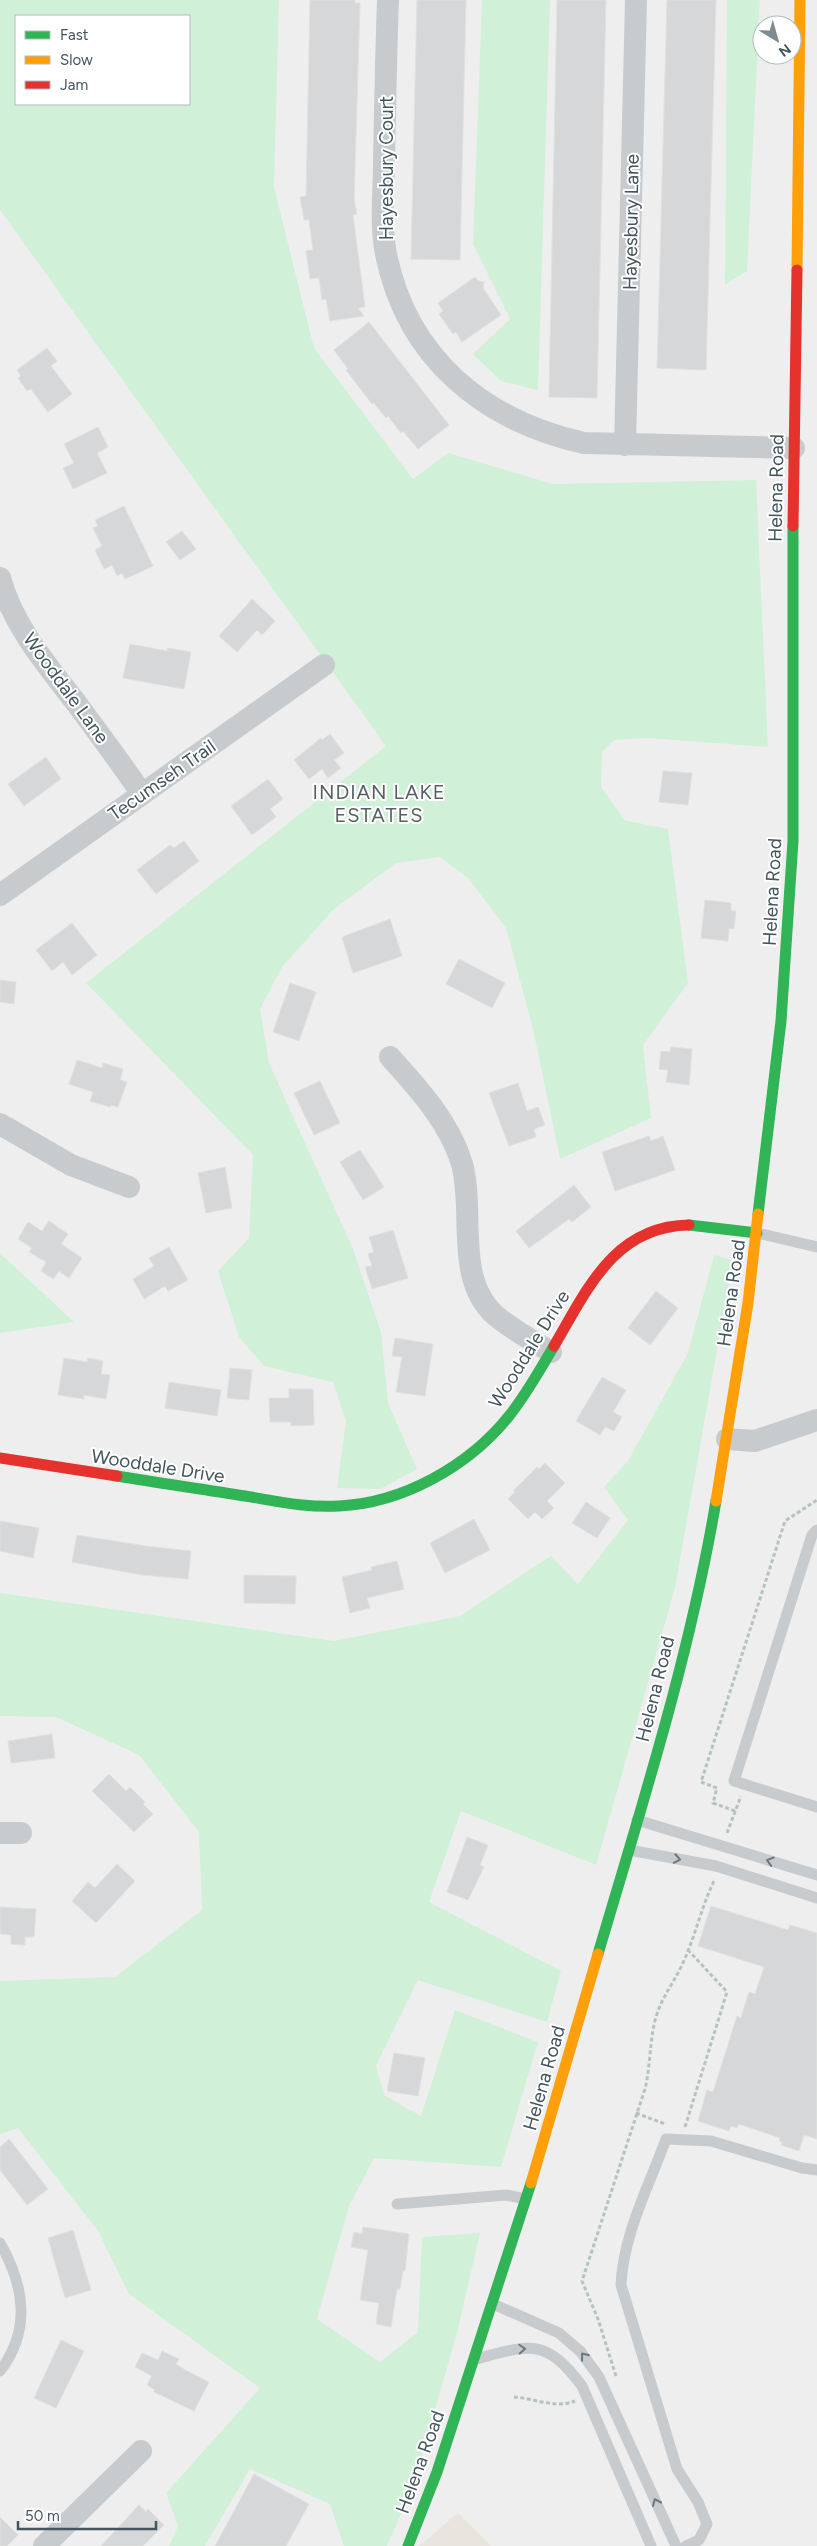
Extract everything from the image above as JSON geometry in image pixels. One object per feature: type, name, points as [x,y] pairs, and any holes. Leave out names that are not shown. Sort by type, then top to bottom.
[{"type":"main road","name":"Helena Road","points":[[408,2546],[437,2472],[493,2304],[629,1850],[666,1721],[698,1593],[727,1439],[757,1233],[781,1020],[793,841],[794,448],[800,0]]},
{"type":"main road","name":"Wooddale Drive","points":[[0,1458],[279,1503],[309,1506],[356,1504],[407,1489],[454,1466],[474,1452],[508,1417],[551,1352],[603,1266],[628,1243],[644,1234],[676,1226],[716,1227],[757,1233]]},
{"type":"street","name":"Hayesbury Court","points":[[388,0],[384,235],[386,253],[401,301],[413,325],[433,354],[452,375],[488,406],[522,424],[551,435],[584,442],[625,445],[794,448]]},
{"type":"street","name":"Hayesbury Lane","points":[[625,445],[636,0]]},
{"type":"street","name":"Wooddale Lane","points":[[0,578],[15,617],[44,660],[142,794]]},
{"type":"street","name":"Tecumseh Trail","points":[[0,895],[324,665]]},
{"type":"street","points":[[390,1058],[419,1088],[450,1136],[459,1157],[467,1207],[470,1260],[483,1300],[495,1316],[551,1352]]},
{"type":"street","points":[[0,1124],[71,1165],[129,1186]]},
{"type":"street","points":[[727,1439],[755,1441],[817,1420]]},
{"type":"street","points":[[44,2546],[140,2451]]},
{"type":"lane","points":[[757,1233],[817,1247]]},
{"type":"lane","points":[[817,1530],[812,1535],[734,1781],[817,1807]]},
{"type":"lane","points":[[637,1820],[817,1875]]},
{"type":"lane","points":[[629,1850],[716,1866],[817,1898]]},
{"type":"lane","points":[[686,2546],[699,2540],[707,2524],[698,2502],[677,2469],[621,2285],[622,2265],[633,2229],[666,2140],[712,2141],[802,2168],[817,2170]]},
{"type":"lane","points":[[397,2204],[506,2195],[526,2199]]},
{"type":"lane","points":[[0,2243],[13,2266],[23,2308],[18,2338],[0,2371]]},
{"type":"lane","points":[[493,2304],[558,2333],[581,2352],[604,2389],[676,2546]]},
{"type":"lane","points":[[475,2359],[522,2347],[544,2351],[565,2364],[582,2386],[587,2396],[651,2546]]},
{"type":"path","points":[[736,1811],[713,1804],[717,1788],[701,1782],[785,1521],[817,1500]]},
{"type":"path","points":[[722,1846],[746,1784]]},
{"type":"path","points":[[604,2389],[616,2380],[616,2374],[582,2281],[645,2089],[648,2076],[650,2045],[656,2018],[666,1991],[681,1967],[688,1950],[702,1906],[715,1879],[716,1866]]},
{"type":"path","points":[[685,2128],[727,1992],[688,1950]]},
{"type":"path","points":[[514,2397],[540,2402],[570,2403],[587,2396]]},
{"type":"shaded area","points":[[458,2513],[491,2546],[419,2546]]},
{"type":"green space","points":[[0,0],[279,0],[274,187],[314,348],[413,479],[448,453],[553,484],[756,480],[768,747],[647,738],[614,740],[602,752],[601,787],[624,820],[668,829],[688,983],[643,1045],[651,1118],[560,1159],[533,1029],[506,928],[468,878],[440,857],[396,863],[334,909],[282,967],[260,1009],[269,1063],[353,1249],[381,1332],[388,1403],[417,1469],[380,1489],[337,1488],[346,1421],[333,1382],[264,1366],[239,1337],[218,1271],[249,1238],[253,1155],[86,983],[386,746],[0,210]]},
{"type":"green space","points":[[482,0],[550,0],[538,390],[501,381],[473,354],[510,319],[473,244]]},
{"type":"green space","points":[[727,0],[760,0],[759,15],[752,15],[752,65],[757,65],[747,271],[725,285]]},
{"type":"green space","points":[[0,1253],[74,1322],[0,1333]]},
{"type":"green space","points":[[714,1255],[733,1260],[675,1588],[596,1865],[461,1811],[429,1902],[561,1971],[547,2022],[418,1980],[376,2065],[384,2095],[421,2116],[455,2010],[538,2042],[501,2167],[374,2158],[349,2206],[317,2319],[380,2362],[418,2332],[422,2237],[480,2233],[457,2333],[413,2486],[387,2546],[344,2546],[330,2504],[250,2469],[205,2546],[169,2546],[178,2526],[166,2493],[260,2388],[129,2294],[98,2231],[18,2128],[0,2134],[0,1981],[115,1977],[202,1910],[199,1832],[139,1755],[56,1717],[0,1716],[0,1593],[334,1641],[460,1616],[551,1556],[578,1584],[628,1520],[604,1487],[628,1461],[688,1353]]},
{"type":"building","points":[[310,0],[355,0],[355,3],[360,3],[354,199],[357,214],[353,215],[365,307],[358,308],[364,316],[330,321],[326,299],[322,300],[319,278],[310,279],[306,251],[313,250],[309,220],[304,220],[300,197],[306,196]]},
{"type":"building","points":[[417,0],[466,0],[460,260],[411,259]]},
{"type":"building","points":[[557,0],[606,0],[597,398],[549,397]]},
{"type":"building","points":[[667,0],[716,0],[706,370],[657,368]]},
{"type":"building","points":[[475,277],[478,281],[484,282],[483,288],[501,315],[462,342],[456,332],[453,334],[439,314],[443,311],[438,303]]},
{"type":"building","points":[[369,322],[449,425],[418,449],[403,431],[401,433],[388,416],[386,418],[374,403],[372,404],[346,370],[348,369],[334,350]]},
{"type":"building","points":[[47,348],[57,361],[51,366],[72,394],[48,412],[31,389],[27,391],[18,378],[21,376],[17,370]]},
{"type":"building","points":[[98,427],[108,447],[97,453],[107,473],[73,489],[63,468],[74,463],[64,444]]},
{"type":"building","points":[[124,506],[153,566],[125,579],[122,573],[117,576],[112,565],[104,569],[95,550],[102,546],[93,528],[98,526],[95,520]]},
{"type":"building","points":[[182,531],[196,549],[180,560],[166,542]]},
{"type":"building","points":[[252,599],[275,621],[262,635],[257,630],[237,652],[219,636]]},
{"type":"building","points":[[130,644],[167,651],[168,648],[191,652],[184,689],[123,678]]},
{"type":"building","points":[[330,734],[344,753],[334,760],[341,768],[328,778],[322,769],[309,779],[294,760],[321,738],[322,740]]},
{"type":"building","points":[[46,757],[61,779],[24,806],[8,784]]},
{"type":"building","points":[[663,771],[692,773],[688,805],[659,802]]},
{"type":"building","points":[[268,779],[283,799],[270,809],[276,817],[252,835],[231,806]]},
{"type":"building","points":[[184,841],[199,861],[156,894],[137,870],[170,845],[174,848]]},
{"type":"building","points":[[705,900],[731,903],[731,911],[736,911],[734,929],[729,928],[728,941],[701,938]]},
{"type":"building","points":[[390,919],[402,956],[353,973],[342,937]]},
{"type":"building","points":[[72,923],[97,955],[72,975],[63,962],[52,971],[36,950]]},
{"type":"building","points":[[459,959],[505,983],[492,1008],[446,984]]},
{"type":"building","points":[[0,980],[16,982],[14,1004],[0,1002]]},
{"type":"building","points":[[290,983],[316,992],[299,1041],[273,1032]]},
{"type":"building","points":[[671,1047],[692,1049],[689,1085],[666,1082],[668,1070],[659,1069],[661,1051],[670,1052]]},
{"type":"building","points":[[77,1060],[102,1068],[103,1063],[123,1069],[120,1080],[127,1082],[118,1107],[111,1105],[110,1107],[90,1101],[93,1092],[69,1084]]},
{"type":"building","points":[[320,1081],[340,1123],[314,1135],[294,1093]]},
{"type":"building","points":[[518,1083],[527,1111],[538,1107],[545,1125],[534,1129],[536,1137],[509,1146],[489,1093]]},
{"type":"building","points":[[649,1136],[651,1141],[663,1136],[675,1170],[615,1191],[602,1152]]},
{"type":"building","points":[[360,1150],[384,1187],[363,1200],[340,1162]]},
{"type":"building","points":[[225,1167],[232,1208],[206,1213],[198,1173]]},
{"type":"building","points":[[574,1185],[591,1207],[572,1222],[569,1219],[529,1248],[516,1231]]},
{"type":"building","points":[[49,1221],[68,1234],[61,1244],[82,1258],[69,1278],[59,1271],[53,1279],[41,1271],[46,1262],[29,1252],[32,1248],[18,1239],[28,1222],[42,1231]]},
{"type":"building","points":[[393,1230],[408,1278],[372,1289],[365,1267],[372,1266],[368,1254],[374,1252],[369,1237]]},
{"type":"building","points":[[169,1247],[188,1280],[168,1291],[165,1286],[144,1299],[133,1279],[154,1266],[149,1258]]},
{"type":"building","points":[[656,1291],[678,1308],[650,1345],[628,1328]]},
{"type":"building","points":[[395,1338],[433,1344],[425,1396],[396,1392],[402,1357],[392,1356]]},
{"type":"building","points":[[64,1358],[87,1362],[88,1358],[103,1361],[101,1374],[110,1375],[106,1399],[84,1395],[84,1399],[58,1395]]},
{"type":"building","points":[[230,1368],[252,1370],[249,1400],[227,1398]]},
{"type":"building","points":[[602,1377],[626,1390],[613,1412],[622,1417],[614,1431],[605,1427],[600,1435],[576,1421]]},
{"type":"building","points":[[169,1382],[221,1390],[217,1416],[165,1408]]},
{"type":"building","points":[[289,1389],[313,1389],[314,1425],[291,1426],[291,1422],[270,1422],[269,1398],[289,1398]]},
{"type":"building","points":[[545,1463],[565,1483],[547,1501],[554,1508],[542,1519],[535,1512],[528,1519],[508,1499],[515,1492],[513,1491],[537,1467],[539,1469]]},
{"type":"building","points":[[586,1502],[610,1518],[597,1538],[572,1523]]},
{"type":"building","points":[[474,1519],[490,1550],[445,1573],[430,1543]]},
{"type":"building","points":[[0,1521],[39,1528],[33,1558],[0,1551]]},
{"type":"building","points":[[77,1535],[191,1551],[188,1579],[142,1575],[72,1562]]},
{"type":"building","points":[[397,1561],[404,1589],[367,1598],[370,1608],[350,1613],[342,1577],[372,1570],[371,1567]]},
{"type":"building","points":[[244,1575],[296,1576],[295,1604],[244,1603]]},
{"type":"building","points":[[52,1734],[55,1758],[11,1763],[8,1741]]},
{"type":"building","points":[[109,1774],[126,1791],[130,1787],[145,1802],[143,1804],[153,1814],[134,1832],[92,1791]]},
{"type":"building","points":[[467,1837],[488,1845],[480,1865],[484,1867],[468,1900],[447,1892]]},
{"type":"building","points":[[117,1864],[135,1881],[96,1923],[72,1901],[88,1882],[95,1888]]},
{"type":"building","points":[[711,1906],[788,1930],[790,1925],[817,1933],[817,2139],[804,2135],[799,2151],[781,2145],[780,2138],[739,2124],[737,2128],[731,2126],[729,2131],[698,2121],[707,2090],[713,2092],[737,2016],[741,2018],[749,1992],[755,1994],[764,1967],[698,1946]]},
{"type":"building","points":[[0,1907],[36,1909],[34,1937],[25,1937],[25,1945],[11,1944],[11,1935],[0,1934]]},
{"type":"building","points":[[394,2053],[425,2058],[418,2096],[387,2091]]},
{"type":"building","points":[[9,2139],[48,2189],[27,2205],[0,2170],[0,2147]]},
{"type":"building","points":[[363,2227],[409,2234],[405,2271],[403,2271],[400,2289],[397,2289],[391,2327],[376,2324],[379,2303],[360,2300],[368,2250],[351,2247],[354,2232],[362,2234]]},
{"type":"building","points":[[73,2230],[91,2290],[65,2298],[48,2238]]},
{"type":"building","points":[[61,2340],[84,2351],[56,2408],[34,2398]]},
{"type":"building","points":[[162,2351],[179,2359],[176,2364],[209,2382],[194,2411],[154,2392],[155,2390],[147,2385],[152,2376],[135,2367],[142,2353],[158,2360]]},
{"type":"building","points":[[254,2474],[309,2504],[286,2546],[215,2546]]},
{"type":"building","points":[[139,2505],[146,2512],[148,2509],[164,2525],[143,2546],[101,2546]]},
{"type":"building","points":[[0,2517],[18,2535],[7,2546],[0,2546]]},
{"type":"traffic: fast","points":[[758,1214],[781,1021],[793,841],[793,526]]},
{"type":"traffic: fast","points":[[689,1225],[757,1233]]},
{"type":"traffic: fast","points":[[117,1476],[315,1506],[339,1506],[387,1498],[433,1479],[475,1451],[509,1416],[533,1382],[554,1346]]},
{"type":"traffic: fast","points":[[598,1954],[648,1786],[679,1673],[693,1616],[716,1501]]},
{"type":"traffic: fast","points":[[408,2546],[437,2472],[531,2183]]},
{"type":"traffic: slow","points":[[797,270],[800,0]]},
{"type":"traffic: slow","points":[[716,1501],[748,1303],[758,1214]]},
{"type":"traffic: slow","points":[[531,2183],[598,1954]]},
{"type":"traffic: jam","points":[[793,526],[797,270]]},
{"type":"traffic: jam","points":[[554,1346],[591,1283],[622,1249],[641,1236],[663,1228],[689,1225]]},
{"type":"traffic: jam","points":[[0,1458],[117,1476]]},
{"type":"district","name":"INDIAN LAKE ESTATES","points":[[379,804]]}]
